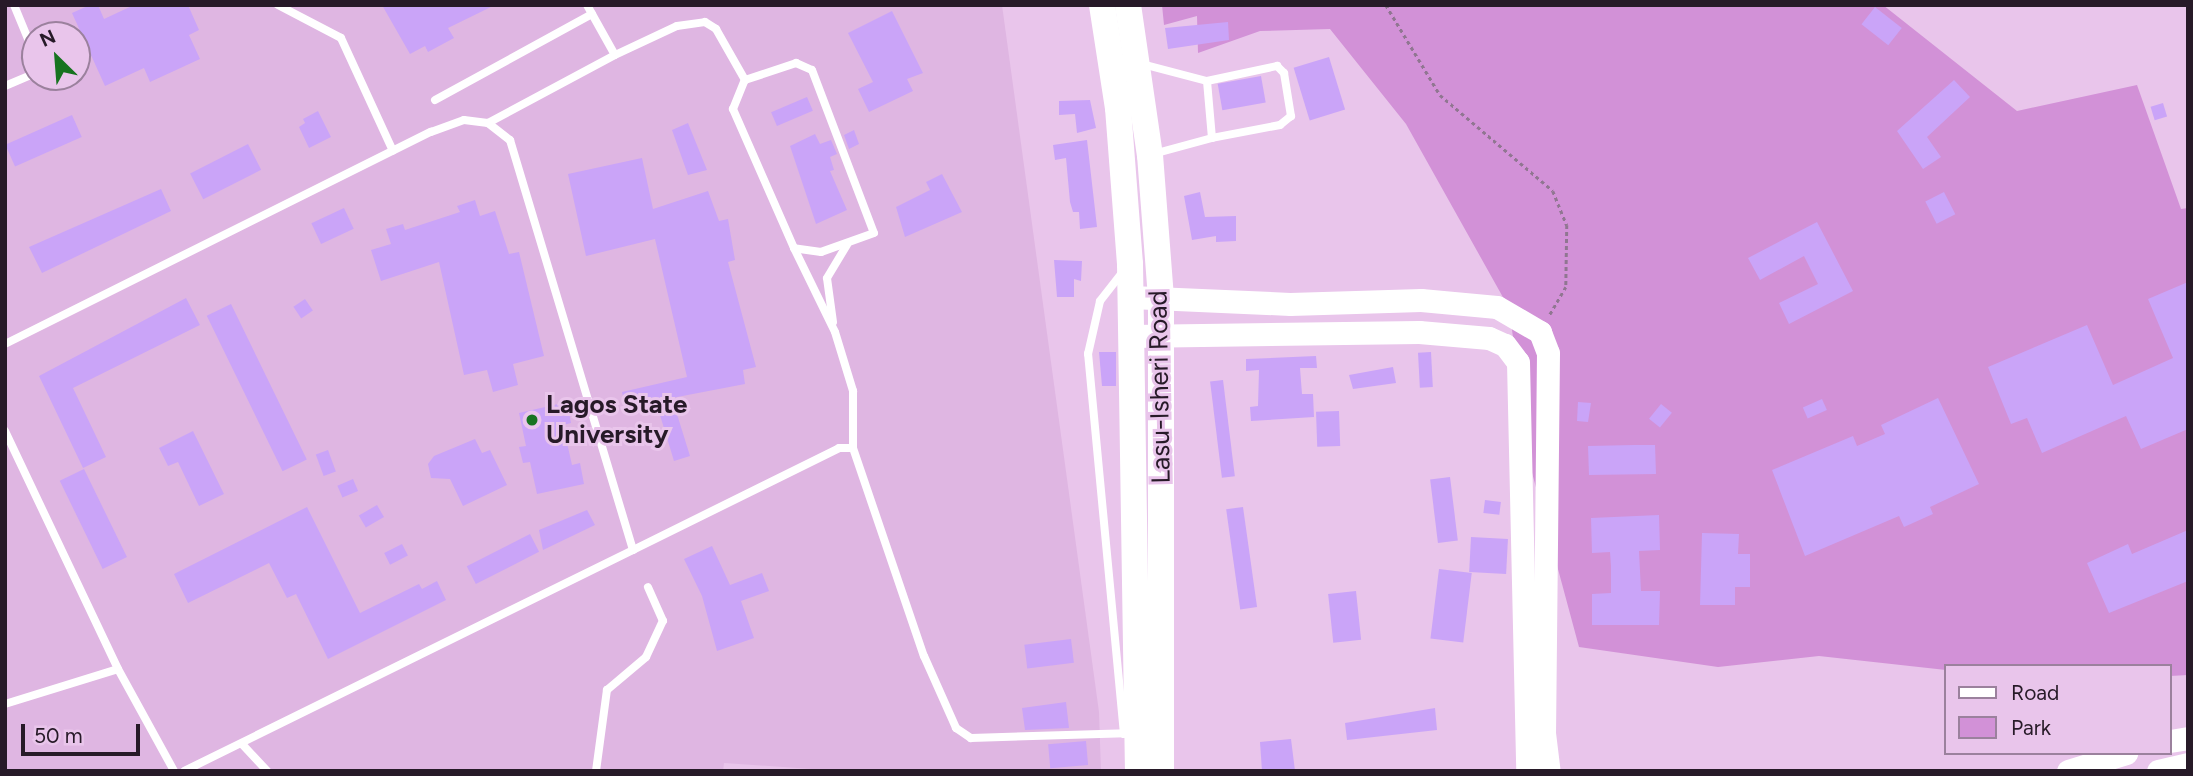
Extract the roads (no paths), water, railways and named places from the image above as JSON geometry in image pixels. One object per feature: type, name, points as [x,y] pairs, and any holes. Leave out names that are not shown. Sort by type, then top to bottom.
[{"type":"main road","name":"Lasu-Isheri Road","points":[[1102,5],[1118,108],[1130,264],[1131,733],[1138,771]]},
{"type":"main road","name":"Lasu-Isheri Road","points":[[1128,5],[1150,155],[1161,298],[1161,771]]},
{"type":"main road","points":[[1131,297],[1290,304],[1420,300],[1497,307],[1540,331],[1548,354],[1544,733],[1549,771]]},
{"type":"main road","points":[[1132,335],[1419,332],[1489,338],[1505,345],[1518,362],[1527,771]]},
{"type":"main road","points":[[2068,771],[2120,755]]},
{"type":"main road","points":[[2158,771],[2188,765]]},
{"type":"lane","points":[[278,5],[341,38],[393,151]]},
{"type":"lane","points":[[435,100],[589,9],[615,55]]},
{"type":"lane","points":[[488,123],[529,97],[677,26],[705,22],[716,29],[745,80]]},
{"type":"lane","points":[[1136,62],[1207,81],[1278,66],[1284,73],[1291,116],[1280,125],[1212,138],[1150,155]]},
{"type":"lane","points":[[794,248],[821,252],[847,245],[874,233],[812,70],[796,63],[745,80],[733,109],[794,248],[835,332]]},
{"type":"lane","points":[[1207,81],[1212,138]]},
{"type":"lane","points":[[5,344],[393,151],[464,120],[488,123],[510,140],[633,550]]},
{"type":"lane","points":[[847,245],[827,278],[835,332],[853,391],[853,447],[924,656],[956,728],[971,738],[1131,733],[1088,354],[1100,301],[1130,264]]},
{"type":"lane","points":[[5,431],[118,669],[174,771]]},
{"type":"lane","points":[[184,771],[839,448],[853,447]]},
{"type":"lane","points":[[596,771],[607,690],[646,657],[663,621],[648,587]]},
{"type":"lane","points":[[5,704],[118,669]]},
{"type":"lane","points":[[242,744],[267,771]]},
{"type":"place","name":"Lagos State University","points":[[532,420]]}]
